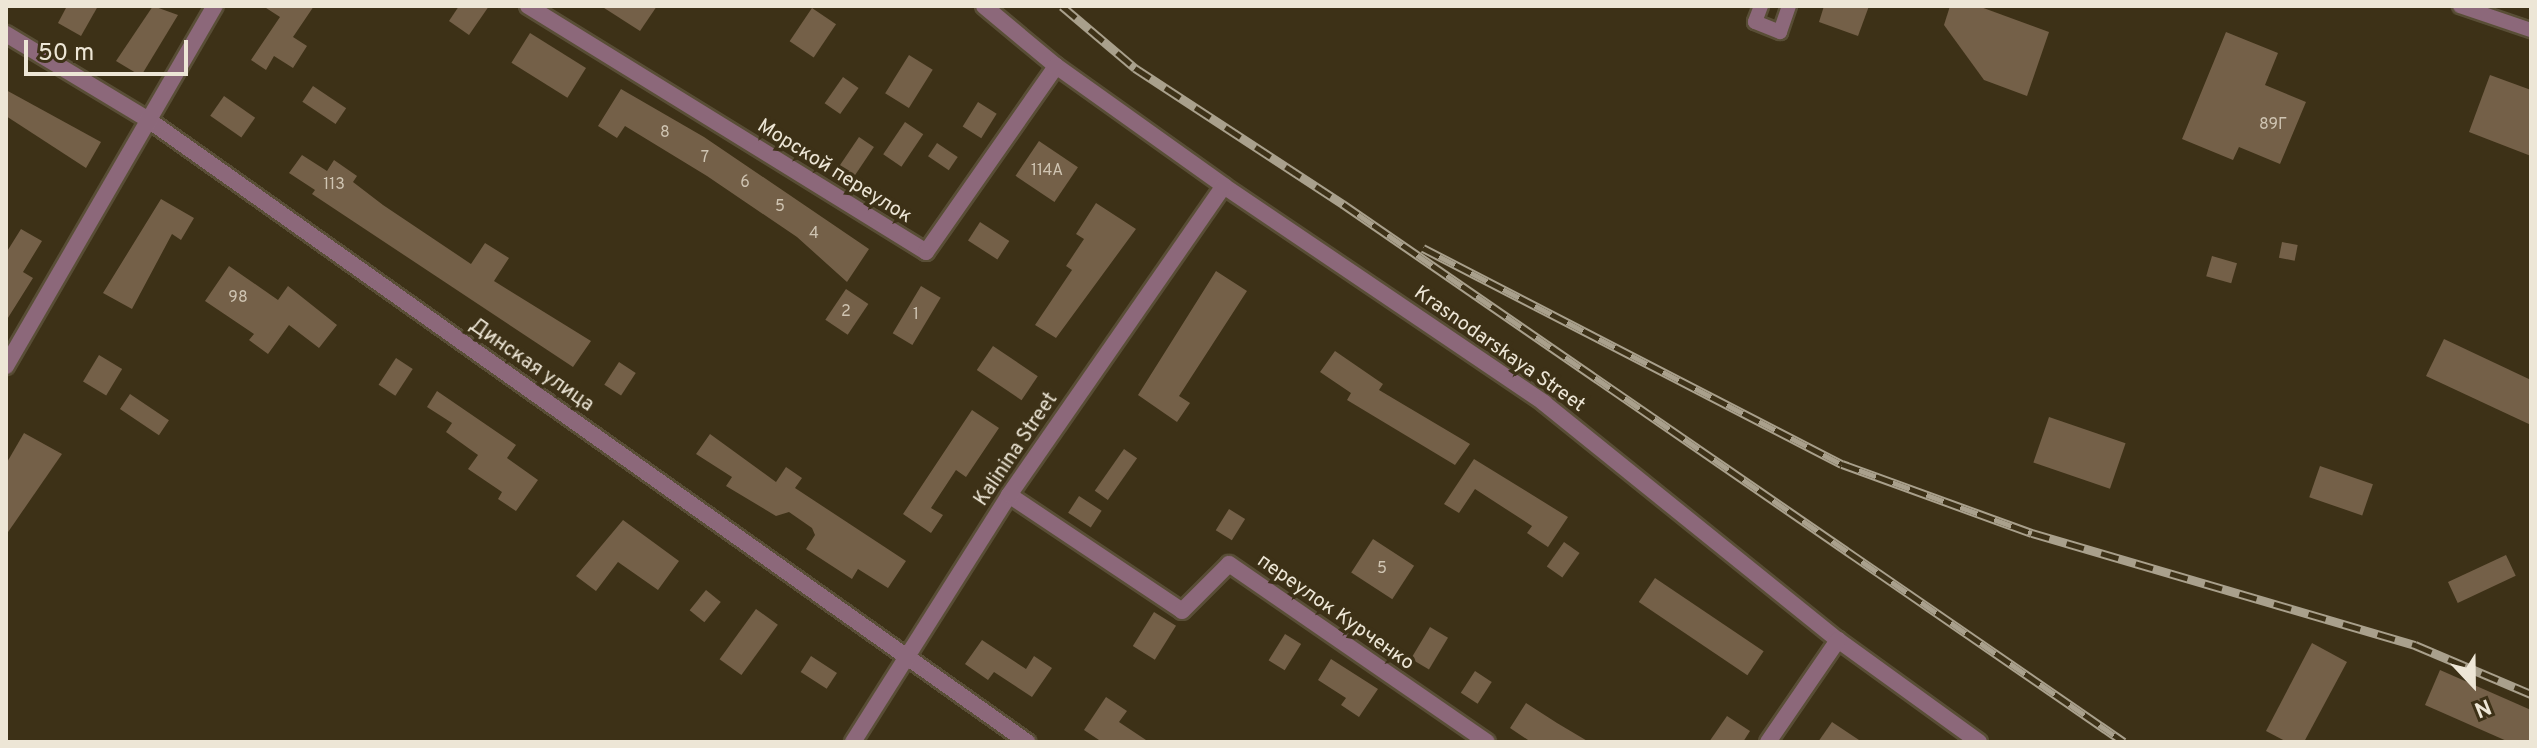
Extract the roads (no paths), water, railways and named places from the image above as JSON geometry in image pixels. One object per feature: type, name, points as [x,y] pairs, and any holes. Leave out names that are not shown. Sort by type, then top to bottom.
[{"type":"street","points":[[6,366],[215,6]]},
{"type":"street","name":"Морской переулок","points":[[528,6],[926,252],[1056,66]]},
{"type":"street","name":"Krasnodarskaya Street","points":[[984,6],[1056,66],[1224,186],[1544,403],[1838,640],[1979,742]]},
{"type":"street","name":"Динская улица","points":[[6,34],[150,121],[1027,742]]},
{"type":"street","name":"Kalinina Street","points":[[853,742],[910,658],[1009,495],[1224,186]]},
{"type":"street","name":"переулок Курченко","points":[[1009,495],[1182,611],[1229,564],[1487,742]]},
{"type":"street","points":[[1768,742],[1838,640]]},
{"type":"lane","points":[[1761,6],[1755,22],[1780,32],[1789,6]]},
{"type":"lane","points":[[2460,6],[2531,30]]},
{"type":"railway","points":[[1062,6],[1135,68],[1343,204],[2124,742]]},
{"type":"railway","points":[[1423,248],[1842,464],[2032,533],[2415,645],[2531,694]]}]
